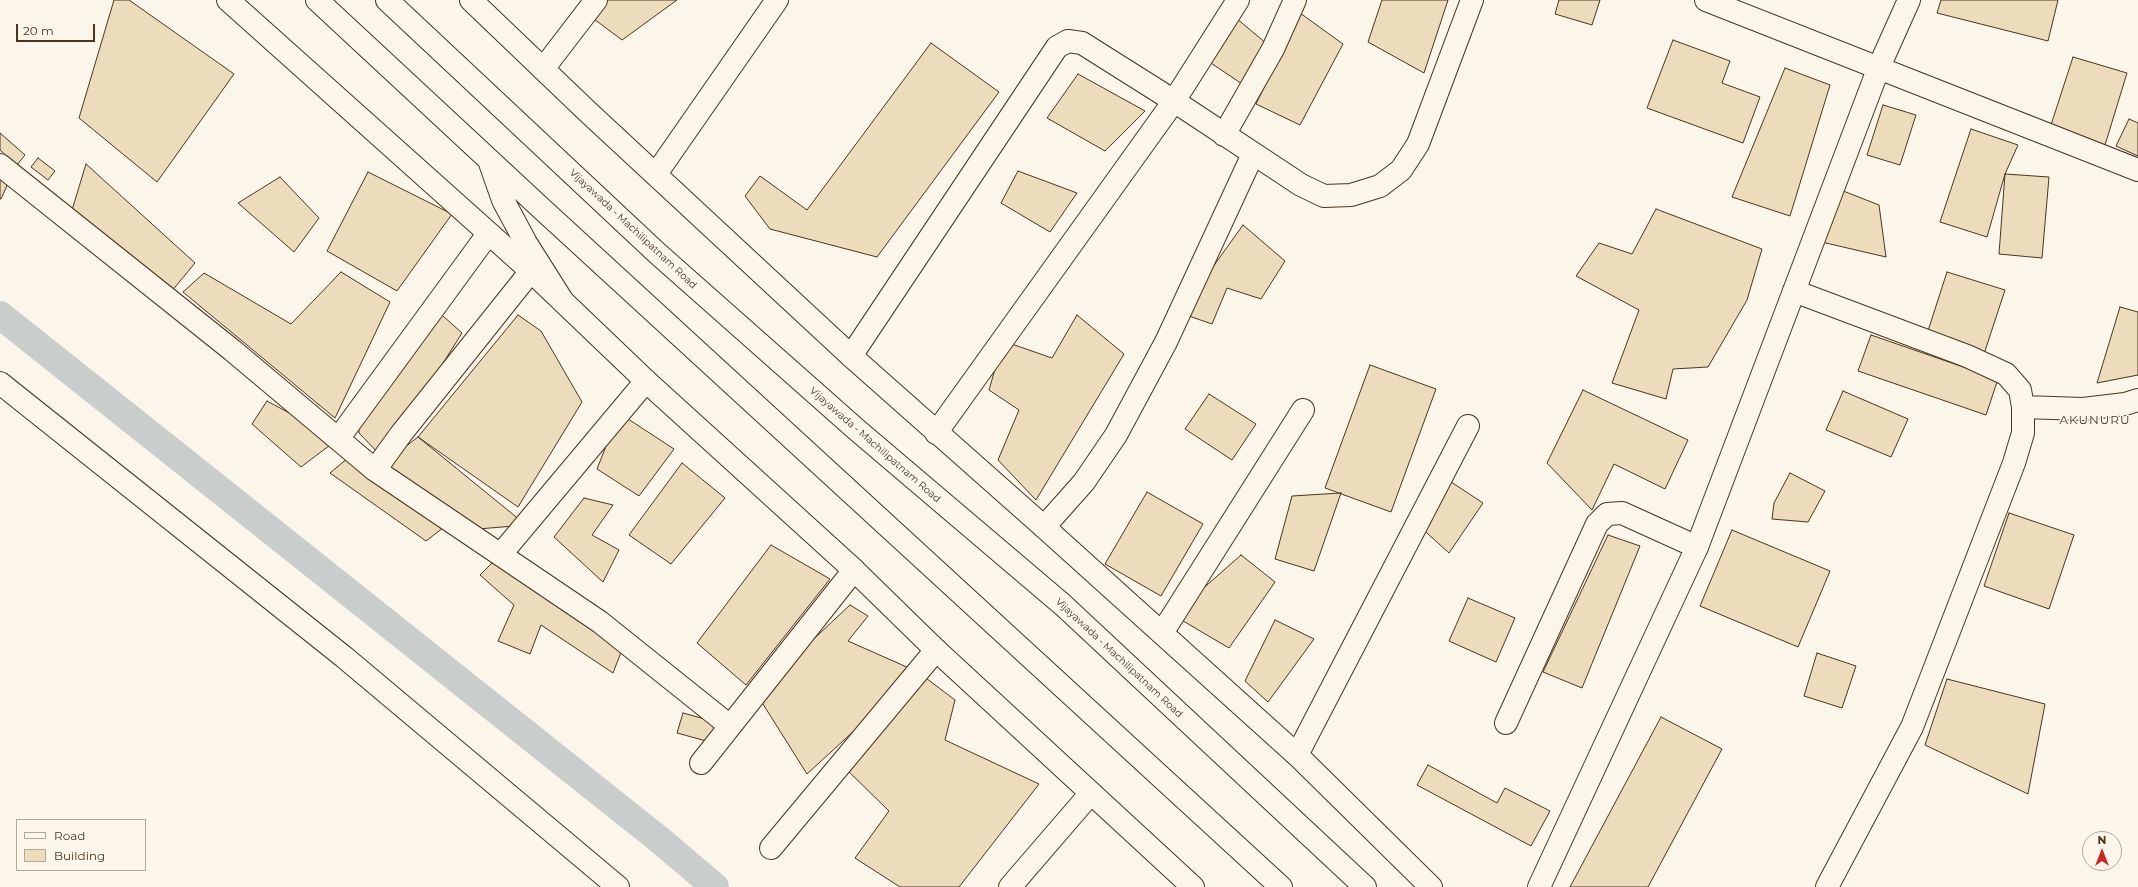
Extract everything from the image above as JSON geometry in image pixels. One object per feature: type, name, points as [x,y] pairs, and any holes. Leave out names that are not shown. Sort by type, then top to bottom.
[{"type":"main road","points":[[228,0],[488,234],[532,271],[646,381],[854,570],[936,650],[1193,887]]},
{"type":"main road","points":[[317,0],[489,160],[1281,887]]},
{"type":"main road","name":"Vijayawada - Machilipatnam Road","points":[[387,0],[657,253],[856,430],[1063,605],[1364,887]]},
{"type":"main road","points":[[471,0],[543,69],[936,433],[1044,527],[1297,755],[1432,887]]},
{"type":"main road","points":[[543,69],[596,0]]},
{"type":"main road","points":[[656,174],[777,0]]},
{"type":"main road","points":[[936,433],[1174,100],[1238,0]]},
{"type":"main road","points":[[1224,135],[1273,49],[1294,0]]},
{"type":"main road","points":[[852,356],[1057,47],[1068,41],[1082,43],[1174,100],[1224,135],[1301,185],[1324,196],[1351,195],[1380,186],[1401,170],[1418,144],[1472,0]]},
{"type":"main road","points":[[1706,0],[1879,66],[2138,170]]},
{"type":"main road","points":[[1538,887],[1697,547],[1879,66],[1909,0]]},
{"type":"main road","points":[[1044,527],[1084,482],[1116,435],[1166,342],[1253,154]]},
{"type":"main road","points":[[489,160],[503,200],[526,243],[562,300]]},
{"type":"main road","points":[[0,165],[232,350],[375,470],[600,622],[730,726]]},
{"type":"main road","points":[[338,439],[488,234]]},
{"type":"main road","points":[[375,470],[401,434],[532,271]]},
{"type":"main road","points":[[1794,291],[1967,356],[2006,374],[2020,390],[2024,407],[2023,433],[2014,462],[1912,727],[1827,887]]},
{"type":"main road","points":[[501,554],[646,381]]},
{"type":"main road","points":[[0,383],[344,657],[618,887]]},
{"type":"main road","points":[[2024,407],[2083,408],[2125,404],[2138,400]]},
{"type":"main road","points":[[1162,633],[1303,410]]},
{"type":"main road","points":[[1297,755],[1468,426]]},
{"type":"main road","points":[[1506,723],[1593,532],[1597,524],[1607,514],[1622,513],[1697,547]]},
{"type":"main road","points":[[701,763],[854,570]]},
{"type":"main road","points":[[771,848],[936,650]]},
{"type":"main road","points":[[1010,887],[1091,793]]},
{"type":"building","points":[[114,0],[129,0],[234,74],[157,182],[79,118]]},
{"type":"building","points":[[596,0],[677,0],[622,40],[586,13]]},
{"type":"building","points":[[1382,0],[1448,0],[1424,73],[1368,42]]},
{"type":"building","points":[[1559,0],[1600,0],[1592,25],[1555,14]]},
{"type":"building","points":[[1941,0],[2058,0],[2048,41],[1937,13]]},
{"type":"building","points":[[1230,13],[1273,49],[1251,90],[1202,57]]},
{"type":"building","points":[[1300,13],[1343,44],[1300,125],[1256,104]]},
{"type":"building","points":[[1673,40],[1730,61],[1722,83],[1760,97],[1743,143],[1647,108]]},
{"type":"building","points":[[931,43],[999,92],[877,257],[770,229],[745,196],[760,176],[807,210]]},
{"type":"building","points":[[2073,57],[2127,73],[2105,145],[2050,128]]},
{"type":"building","points":[[1785,68],[1830,85],[1790,216],[1732,197]]},
{"type":"building","points":[[1078,74],[1145,111],[1105,151],[1047,118]]},
{"type":"building","points":[[1883,105],[1916,115],[1900,165],[1867,155]]},
{"type":"building","points":[[2129,119],[2138,123],[2138,156],[2116,146]]},
{"type":"building","points":[[1971,129],[2018,145],[2005,174],[1987,237],[1940,222]]},
{"type":"building","points":[[0,133],[25,155],[17,165],[0,150]]},
{"type":"building","points":[[38,158],[55,171],[48,180],[31,167]]},
{"type":"building","points":[[86,164],[195,263],[166,298],[69,220]]},
{"type":"building","points":[[1018,171],[1077,193],[1050,232],[1001,203]]},
{"type":"building","points":[[368,172],[452,214],[397,291],[327,251]]},
{"type":"building","points":[[2005,174],[2049,177],[2042,258],[1999,254]]},
{"type":"building","points":[[0,177],[9,181],[1,199],[0,199]]},
{"type":"building","points":[[280,177],[319,218],[294,252],[238,203]]},
{"type":"building","points":[[1833,187],[1879,205],[1886,257],[1813,240]]},
{"type":"building","points":[[1656,209],[1762,249],[1747,300],[1708,367],[1673,369],[1666,399],[1612,383],[1639,310],[1576,276],[1599,243],[1632,254]]},
{"type":"building","points":[[1243,225],[1285,261],[1261,299],[1227,288],[1212,324],[1180,313]]},
{"type":"building","points":[[341,272],[390,302],[335,418],[183,292],[204,273],[291,324]]},
{"type":"building","points":[[1947,272],[2005,290],[1984,354],[1926,337]]},
{"type":"building","points":[[2120,307],[2138,312],[2138,375],[2097,383]]},
{"type":"building","points":[[434,308],[462,333],[383,458],[359,433],[358,411]]},
{"type":"building","points":[[518,315],[541,331],[582,402],[518,507],[418,437]]},
{"type":"building","points":[[1077,315],[1124,354],[1036,500],[998,460],[1019,410],[989,390],[1003,341],[1052,358]]},
{"type":"building","points":[[1871,335],[1998,379],[1986,415],[1858,371]]},
{"type":"building","points":[[1370,365],[1436,389],[1391,512],[1325,488]]},
{"type":"building","points":[[1583,390],[1688,440],[1665,489],[1614,464],[1592,510],[1547,463]]},
{"type":"building","points":[[1843,391],[1908,419],[1891,457],[1826,430]]},
{"type":"building","points":[[1209,394],[1256,424],[1232,460],[1185,429]]},
{"type":"building","points":[[267,401],[338,439],[301,467],[252,424]]},
{"type":"building","points":[[619,413],[674,449],[639,496],[597,469]]},
{"type":"building","points":[[418,437],[526,525],[466,530],[375,470]]},
{"type":"building","points":[[354,453],[452,521],[426,541],[330,473]]},
{"type":"building","points":[[682,463],[725,498],[671,564],[629,535]]},
{"type":"building","points":[[1790,473],[1825,491],[1808,522],[1772,519],[1774,503]]},
{"type":"building","points":[[1442,476],[1483,503],[1449,553],[1417,524]]},
{"type":"building","points":[[1147,492],[1203,524],[1161,596],[1105,564]]},
{"type":"building","points":[[1341,493],[1314,571],[1275,559],[1292,496]]},
{"type":"building","points":[[584,498],[613,505],[592,535],[619,550],[603,582],[554,537]]},
{"type":"building","points":[[2009,513],[2074,535],[2049,609],[1984,586]]},
{"type":"building","points":[[1732,530],[1830,571],[1798,647],[1700,606]]},
{"type":"building","points":[[1608,535],[1640,546],[1582,688],[1543,672]]},
{"type":"building","points":[[771,545],[830,579],[746,685],[697,643]]},
{"type":"building","points":[[501,554],[625,642],[613,673],[541,625],[530,654],[498,641],[514,605],[480,575]]},
{"type":"building","points":[[1241,555],[1275,582],[1229,648],[1173,615]]},
{"type":"building","points":[[1468,598],[1515,618],[1496,662],[1449,641]]},
{"type":"building","points":[[850,605],[868,616],[848,641],[918,672],[807,774],[756,693]]},
{"type":"building","points":[[1275,620],[1314,639],[1268,702],[1245,681]]},
{"type":"building","points":[[1817,653],[1856,666],[1842,708],[1804,696]]},
{"type":"building","points":[[918,672],[955,700],[945,740],[1039,784],[959,887],[900,887],[855,858],[889,811],[841,764]]},
{"type":"building","points":[[1947,679],[2045,704],[2028,794],[1925,745]]},
{"type":"building","points":[[683,713],[730,726],[717,744],[677,733]]},
{"type":"building","points":[[1661,717],[1722,749],[1648,887],[1570,887]]},
{"type":"building","points":[[1428,765],[1497,803],[1505,788],[1550,811],[1531,846],[1417,785]]},
{"type":"waterway","points":[[0,315],[661,841],[715,887]]},
{"type":"district","name":"AKUNURU","points":[[2095,420]]}]
